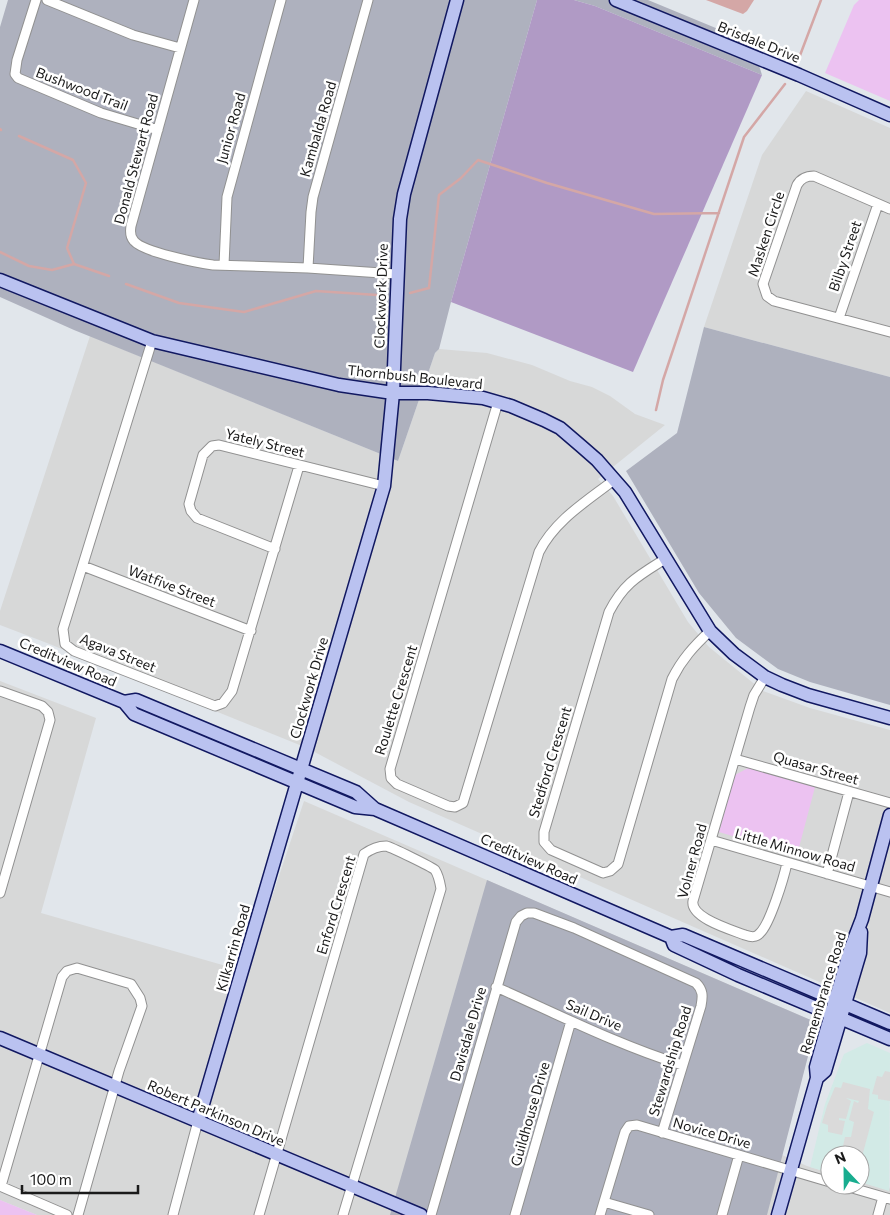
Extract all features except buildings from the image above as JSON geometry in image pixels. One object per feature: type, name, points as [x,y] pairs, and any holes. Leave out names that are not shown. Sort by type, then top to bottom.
[{"type":"street","name":"Bushwood Trail","points":[[36,0],[17,60],[15,74],[18,78],[100,113],[158,130]]},
{"type":"street","points":[[47,0],[133,35],[180,48]]},
{"type":"street","name":"Donald Stewart Road","points":[[194,0],[131,226],[130,234],[132,238],[138,245],[149,250],[199,263],[396,274]]},
{"type":"street","name":"Junior Road","points":[[224,265],[227,198],[281,0]]},
{"type":"street","name":"Kambalda Road","points":[[308,268],[311,212],[314,197],[368,0]]},
{"type":"street","name":"Clockwork Drive","points":[[297,783],[384,486],[393,392],[396,274],[400,219],[404,194],[457,0]]},
{"type":"street","name":"Brisdale Drive","points":[[616,0],[890,114]]},
{"type":"street","name":"Masken Circle","points":[[890,209],[814,176],[804,178],[797,185],[763,284],[770,299],[890,332]]},
{"type":"street","name":"Bilby Street","points":[[839,318],[878,204]]},
{"type":"street","name":"Thornbush Boulevard","points":[[0,280],[152,341],[339,385],[393,392],[466,396],[498,402],[560,428],[596,460],[625,492],[710,632],[734,654],[765,676],[808,695],[890,718]]},
{"type":"street","name":"Agava Street","points":[[152,341],[62,629],[65,644],[74,651],[215,706],[223,703],[232,691],[299,466]]},
{"type":"street","name":"Roulette Crescent","points":[[498,402],[390,769],[391,778],[394,781],[448,806],[455,807],[463,803],[539,552],[557,525],[614,480]]},
{"type":"street","name":"Yately Street","points":[[275,549],[197,518],[191,511],[188,504],[207,449],[219,445],[384,486]]},
{"type":"street","name":"Stedford Crescent","points":[[665,559],[643,572],[624,587],[609,612],[544,832],[544,842],[551,850],[602,873],[610,872],[618,864],[672,679],[680,663],[691,649],[710,632]]},
{"type":"street","name":"Watfive Street","points":[[83,566],[251,631]]},
{"type":"street","name":"Creditview Road","points":[[0,650],[124,702],[134,714],[297,783],[355,807],[375,809],[672,937],[683,935],[890,1023]]},
{"type":"street","name":"Volner Road","points":[[765,676],[754,695],[692,905],[700,916],[745,935],[752,937],[758,935],[763,930],[778,894],[787,863]]},
{"type":"street","points":[[0,691],[42,706],[48,712],[50,720],[0,893]]},
{"type":"street","name":"Creditview Road","points":[[124,702],[136,700],[301,768],[356,792],[375,809]]},
{"type":"street","name":"Quasar Street","points":[[735,759],[890,804]]},
{"type":"street","name":"Kilkarrin Road","points":[[198,1121],[297,783]]},
{"type":"street","points":[[827,874],[850,792]]},
{"type":"street","name":"Remembrance Road","points":[[778,1215],[817,1078],[816,1067],[860,953],[862,919],[890,815]]},
{"type":"street","name":"Little Minnow Road","points":[[711,840],[890,892]]},
{"type":"street","name":"Enford Crescent","points":[[276,1154],[364,854],[372,849],[388,846],[434,869],[441,889],[351,1186]]},
{"type":"street","name":"Davisdale Drive","points":[[431,1215],[516,922],[527,913],[574,928]]},
{"type":"street","name":"Stewardship Road","points":[[574,928],[699,986],[702,997],[701,1006],[662,1133]]},
{"type":"street","name":"Creditview Road","points":[[672,937],[674,945],[738,975],[890,1039]]},
{"type":"street","points":[[67,1215],[1,1186],[62,977],[67,971],[77,968],[131,984],[140,998],[142,1006],[115,1086],[78,1215]]},
{"type":"street","name":"Sail Drive","points":[[496,987],[571,1021],[682,1065]]},
{"type":"street","name":"Guildhouse Drive","points":[[515,1215],[571,1021]]},
{"type":"street","name":"Robert Parkinson Drive","points":[[0,1038],[421,1215]]},
{"type":"street","points":[[173,1215],[198,1121]]},
{"type":"street","name":"Novice Drive","points":[[600,1215],[625,1132],[629,1126],[638,1125],[820,1179]]},
{"type":"street","points":[[259,1215],[276,1154]]},
{"type":"street","points":[[722,1215],[739,1155]]},
{"type":"street","points":[[343,1215],[351,1186]]},
{"type":"street","points":[[870,1193],[886,1198],[878,1215]]},
{"type":"street","points":[[604,1202],[649,1215]]},
{"type":"shaded area","points":[[8,0],[537,0],[439,349],[435,353],[398,461],[74,330],[0,297],[0,27]]},
{"type":"shaded area","points":[[537,0],[574,0],[595,6],[762,75],[633,372],[451,302]]},
{"type":"shaded area","points":[[574,0],[648,0],[752,43],[762,75],[595,6]]},
{"type":"shaded area","points":[[706,0],[754,0],[743,14]]},
{"type":"shaded area","points":[[859,0],[890,0],[890,101],[825,73],[854,5]]},
{"type":"shaded area","points":[[806,91],[890,128],[890,377],[704,327],[762,155]]},
{"type":"shaded area","points":[[704,327],[890,377],[890,705],[810,682],[778,669],[736,638],[699,593],[626,471],[677,433]]},
{"type":"shaded area","points":[[90,336],[398,461],[435,353],[439,349],[487,353],[532,365],[570,381],[592,387],[610,396],[635,414],[665,425],[598,479],[613,496],[688,622],[709,647],[763,691],[810,708],[890,730],[890,1013],[409,802],[307,748],[0,625],[0,611]]},
{"type":"shaded area","points":[[0,681],[96,718],[41,913],[247,972],[304,801],[813,1021],[815,1028],[782,1155],[820,1170],[820,1195],[870,1195],[870,1185],[889,1190],[890,1187],[890,1215],[37,1215],[0,1200]]},
{"type":"shaded area","points":[[748,768],[815,787],[797,855],[719,832],[735,775]]},
{"type":"shaded area","points":[[487,880],[813,1021],[814,1033],[767,1215],[390,1215]]},
{"type":"shaded area","points":[[867,1043],[890,1053],[889,1191],[870,1185],[870,1145],[820,1145],[820,1170],[810,1167],[825,1104],[844,1054]]},
{"type":"shaded area","points":[[885,1071],[890,1072],[890,1101],[878,1099],[878,1095],[872,1094],[877,1076],[882,1077]]},
{"type":"shaded area","points":[[843,1082],[870,1089],[868,1109],[874,1112],[865,1145],[843,1145],[845,1137],[851,1137],[854,1122],[849,1120],[854,1101],[858,1103],[859,1101],[846,1098],[851,1101],[846,1119],[839,1118],[839,1120],[845,1121],[842,1135],[828,1132],[828,1125],[822,1123],[835,1087],[841,1088]]},
{"type":"shaded area","points":[[0,1200],[37,1215],[0,1215]]},
{"type":"waterway","points":[[799,58],[821,0]]},
{"type":"waterway","points":[[656,410],[663,380],[744,137],[785,84]]},
{"type":"waterway","points":[[19,136],[73,160],[86,183],[67,248],[74,264]]},
{"type":"waterway","points":[[410,293],[429,288],[439,195],[461,178],[478,160],[547,183],[654,214],[719,213]]},
{"type":"waterway","points":[[0,252],[29,266],[52,270],[74,264],[109,276]]},
{"type":"waterway","points":[[126,284],[179,303],[244,312],[316,291],[377,295]]}]
